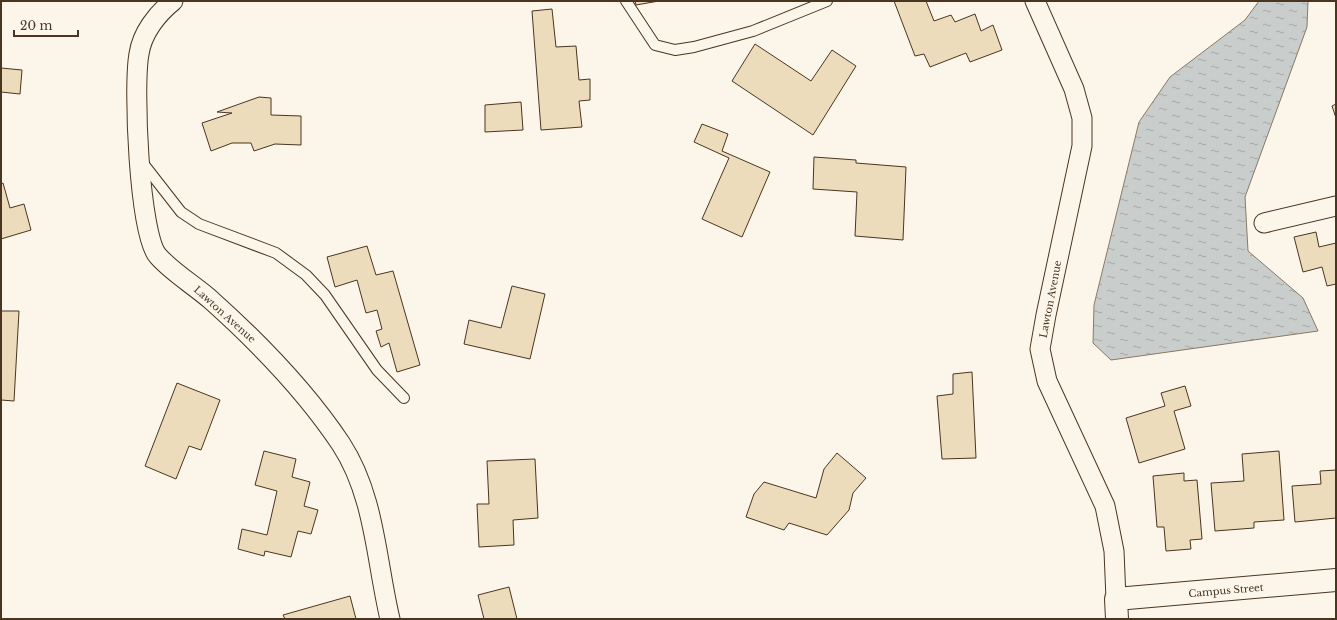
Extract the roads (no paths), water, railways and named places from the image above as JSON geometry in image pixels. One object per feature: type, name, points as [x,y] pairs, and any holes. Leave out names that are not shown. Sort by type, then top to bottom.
[{"type":"street","name":"Lawton Avenue","points":[[173,1],[160,12],[146,34],[139,54],[137,126],[148,229],[157,256],[211,300],[266,351],[317,412],[341,444],[356,472],[370,511],[383,588],[390,619]]},
{"type":"street","name":"Lawton Avenue","points":[[1035,1],[1074,90],[1082,118],[1082,146],[1040,349],[1047,381],[1104,506],[1114,551],[1116,609]]},
{"type":"street","points":[[1264,223],[1336,206]]},
{"type":"street","name":"Campus Street","points":[[1116,609],[1336,580]]},
{"type":"lane","points":[[626,1],[655,45],[675,50],[694,47],[753,31],[827,1]]},
{"type":"lane","points":[[140,159],[181,212],[199,224],[276,253],[306,275],[325,295],[377,370],[404,398]]},
{"type":"water","points":[[1259,1],[1308,1],[1307,27],[1245,197],[1248,251],[1303,298],[1318,331],[1111,360],[1093,343],[1094,305],[1139,122],[1170,77],[1245,20]]}]
